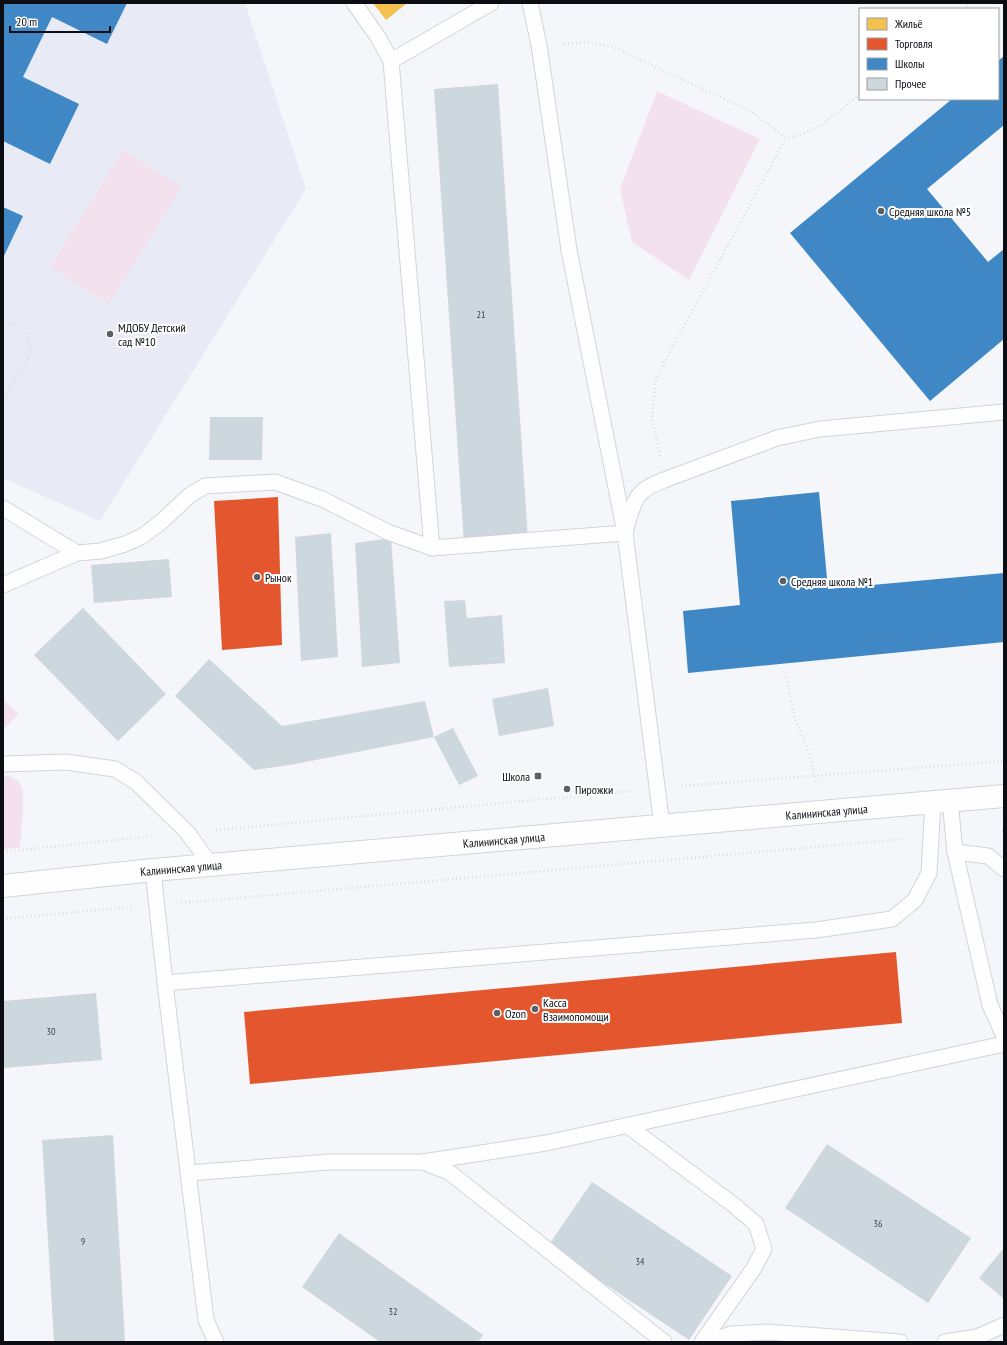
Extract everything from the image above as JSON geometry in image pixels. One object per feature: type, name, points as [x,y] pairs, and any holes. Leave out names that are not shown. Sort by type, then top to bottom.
[{"type":"main road","name":"Калининская улица","points":[[3,886],[154,870],[1004,796]]},
{"type":"lane","points":[[354,3],[378,37],[391,61],[432,548]]},
{"type":"lane","points":[[391,61],[491,3]]},
{"type":"lane","points":[[530,3],[539,45],[569,250],[625,533],[662,826]]},
{"type":"lane","points":[[625,533],[631,511],[641,493],[647,488],[664,480],[777,438],[820,429],[1004,412]]},
{"type":"lane","points":[[3,585],[77,553],[101,551],[125,544],[141,537],[160,523],[190,495],[205,486],[275,482],[322,499],[388,532],[432,548],[625,533]]},
{"type":"lane","points":[[3,508],[77,553]]},
{"type":"lane","points":[[3,764],[66,762],[115,770],[136,782],[188,832],[211,865]]},
{"type":"lane","points":[[165,983],[808,931],[892,919],[915,900],[929,873],[932,837],[941,801]]},
{"type":"lane","points":[[941,801],[955,852],[990,1005],[1004,1036]]},
{"type":"lane","points":[[955,852],[988,856],[1004,869]]},
{"type":"lane","points":[[154,870],[165,983],[206,1320],[216,1342]]},
{"type":"lane","points":[[189,1173],[329,1162],[423,1162],[546,1144],[1004,1044]]},
{"type":"lane","points":[[628,1126],[735,1206],[756,1224],[764,1249],[754,1268],[702,1342]]},
{"type":"lane","points":[[423,1162],[449,1172],[664,1342]]},
{"type":"lane","points":[[945,1342],[977,1337],[1004,1325]]},
{"type":"lane","points":[[709,1342],[731,1334],[767,1332],[900,1342]]},
{"type":"path","points":[[965,8],[969,5]]},
{"type":"path","points":[[539,45],[588,42],[613,47],[752,112],[786,138],[801,136],[822,125],[859,95]]},
{"type":"path","points":[[664,480],[652,417],[656,378],[786,138]]},
{"type":"path","points":[[3,317],[26,332],[32,351],[3,401]]},
{"type":"path","points":[[786,677],[795,718],[810,755],[822,811]]},
{"type":"path","points":[[3,852],[188,832],[657,788],[814,777],[1004,761]]},
{"type":"path","points":[[997,832],[1004,831]]},
{"type":"path","points":[[3,919],[932,837]]},
{"type":"shaded area","name":"МДОБУ Детский сад №10","points":[[3,3],[245,3],[306,189],[100,521],[3,478]]},
{"type":"shaded area","points":[[657,91],[760,139],[689,280],[632,242],[620,189]]},
{"type":"shaded area","points":[[123,150],[182,187],[109,304],[50,267]]},
{"type":"shaded area","points":[[3,699],[19,714],[3,729]]},
{"type":"shaded area","points":[[9,776],[21,785],[23,797],[22,825],[20,848],[3,849],[3,777]]},
{"type":"building: Жильё","points":[[373,3],[407,3],[386,20]]},
{"type":"building: Торговля","points":[[278,497],[282,645],[222,650],[214,501]]},
{"type":"building: Торговля","points":[[896,952],[902,1023],[250,1084],[244,1012]]},
{"type":"building: Школы","points":[[3,3],[127,3],[107,44],[52,17],[23,77],[79,104],[50,164],[3,141]]},
{"type":"building: Школы","name":"Средняя школа №5","points":[[1004,56],[1004,125],[927,189],[988,262],[1004,249],[1004,339],[930,401],[790,233],[951,100],[999,100],[999,60]]},
{"type":"building: Школы","points":[[3,207],[23,216],[3,258]]},
{"type":"building: Школы","name":"Средняя школа №1","points":[[819,492],[828,589],[1004,573],[1004,642],[688,673],[683,611],[740,605],[731,501]]},
{"type":"building: Прочее","points":[[498,84],[528,540],[464,544],[434,89]]},
{"type":"building: Прочее","points":[[210,417],[263,417],[262,460],[209,460]]},
{"type":"building: Прочее","points":[[331,533],[338,657],[301,661],[295,537]]},
{"type":"building: Прочее","points":[[391,538],[400,663],[362,667],[355,543]]},
{"type":"building: Прочее","points":[[169,559],[172,597],[94,603],[91,565]]},
{"type":"building: Прочее","points":[[465,600],[467,618],[502,615],[505,663],[449,667],[444,601]]},
{"type":"building: Прочее","points":[[83,608],[166,694],[118,741],[34,655]]},
{"type":"building: Прочее","points":[[209,659],[282,726],[425,701],[434,737],[290,765],[254,770],[175,696]]},
{"type":"building: Прочее","points":[[548,688],[554,726],[499,736],[492,699]]},
{"type":"building: Прочее","points":[[453,728],[478,776],[459,785],[434,737]]},
{"type":"building: Прочее","points":[[96,993],[102,1060],[3,1068],[3,1001]]},
{"type":"building: Прочее","points":[[113,1135],[125,1342],[54,1342],[42,1140]]},
{"type":"building: Прочее","points":[[827,1144],[971,1238],[928,1303],[785,1208]]},
{"type":"building: Прочее","points":[[592,1182],[732,1276],[689,1340],[548,1246]]},
{"type":"building: Прочее","points":[[339,1233],[483,1335],[478,1342],[380,1342],[302,1287]]},
{"type":"building: Прочее","points":[[1003,1249],[1004,1250],[1004,1299],[979,1278]]},
{"type":"place","name":"Средняя школа №5","points":[[881,211]]},
{"type":"place","name":"МДОБУ Детский сад №10","points":[[110,334]]},
{"type":"place","name":"Рынок","points":[[257,577]]},
{"type":"place","name":"Средняя школа №1","points":[[783,581]]},
{"type":"place","name":"Школа","points":[[538,776]]},
{"type":"place","name":"Пирожки","points":[[567,789]]},
{"type":"place","name":"Касса Взаимопомощи","points":[[535,1009]]},
{"type":"place","name":"Ozon","points":[[497,1013]]}]
